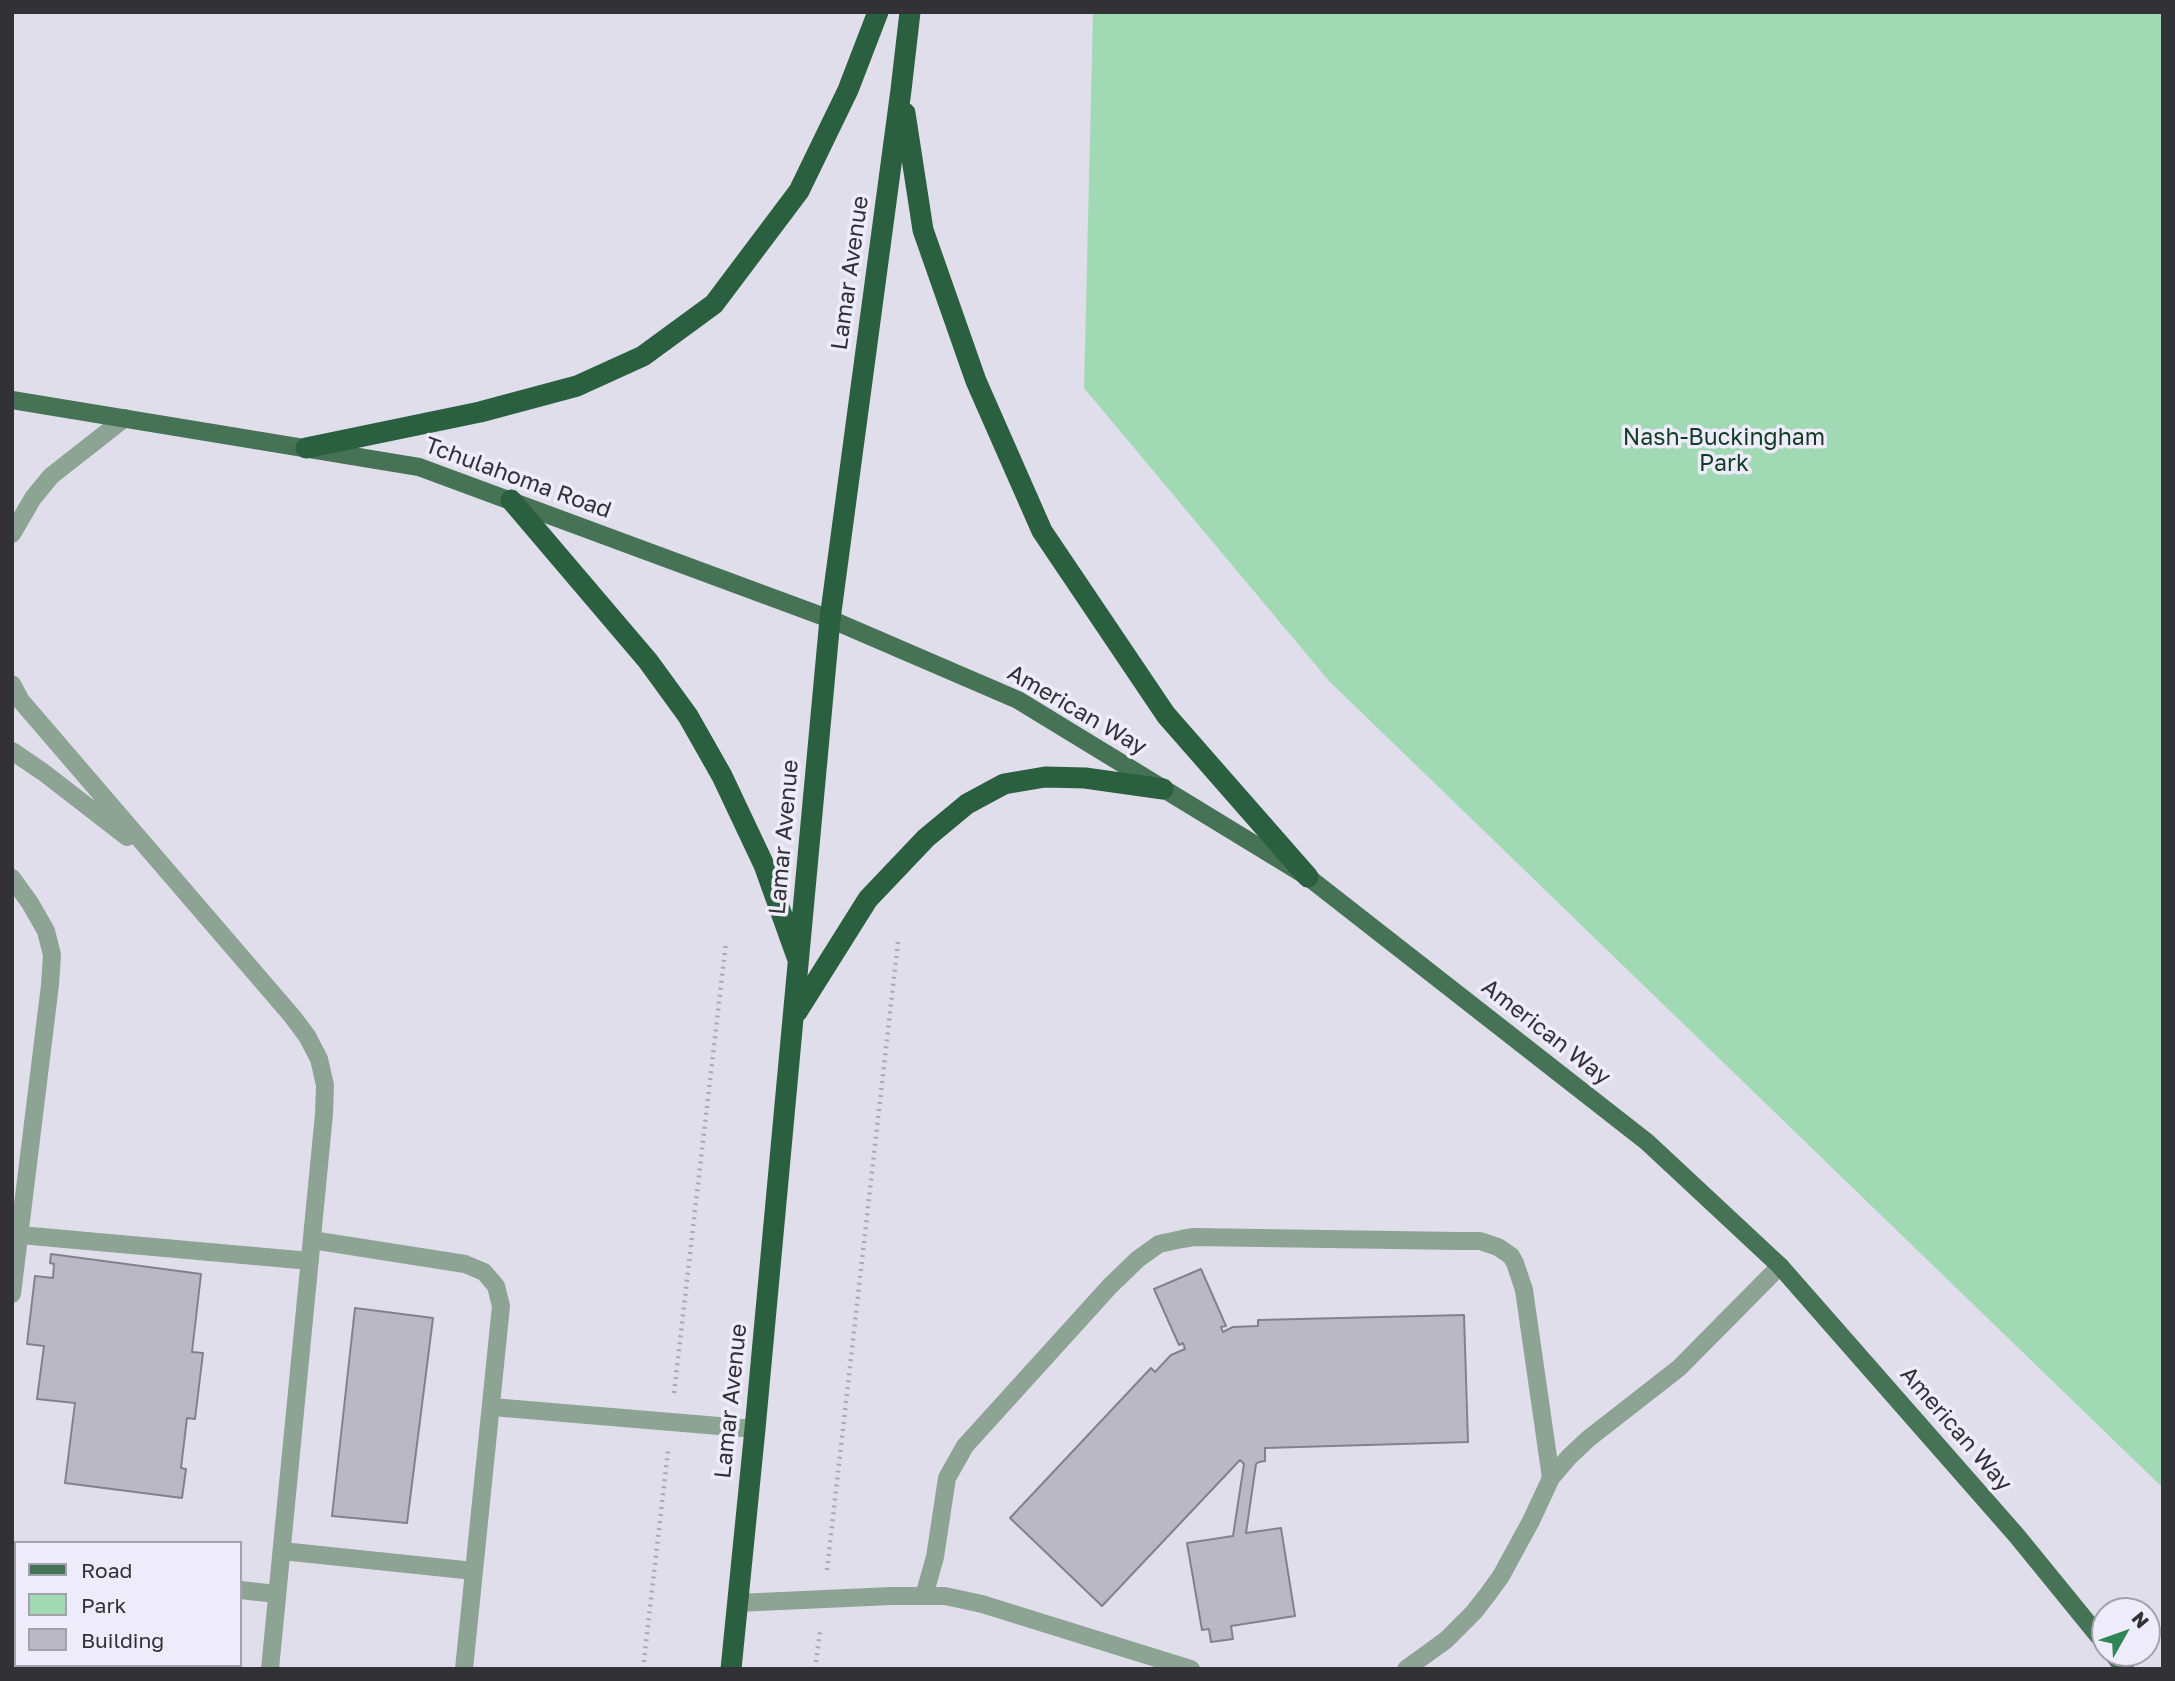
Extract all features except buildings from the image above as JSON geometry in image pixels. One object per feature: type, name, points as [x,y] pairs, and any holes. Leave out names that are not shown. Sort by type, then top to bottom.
[{"type":"highway","points":[[306,448],[480,412],[577,386],[643,356],[714,304],[799,191],[848,90],[878,12]]},
{"type":"highway","name":"Lamar Avenue","points":[[731,1669],[830,619],[910,12]]},
{"type":"highway","points":[[901,90],[923,230],[976,381],[1042,531],[1166,715],[1308,877]]},
{"type":"highway","points":[[511,500],[648,661],[688,716],[722,776],[764,865],[799,963]]},
{"type":"highway","points":[[794,1017],[868,899],[926,838],[967,804],[1004,784],[1045,777],[1085,778],[1163,789]]},
{"type":"main road","name":"Tchulahoma Road","points":[[12,400],[419,467],[830,619]]},
{"type":"main road","name":"American Way","points":[[830,619],[1018,700],[1308,877],[1647,1142],[1780,1266],[2017,1536],[2091,1627]]},
{"type":"lane","points":[[12,534],[33,498],[51,476],[125,418]]},
{"type":"lane","points":[[12,684],[21,701],[292,1016],[319,1059],[325,1084],[324,1114],[270,1669]]},
{"type":"lane","points":[[12,751],[157,859]]},
{"type":"lane","points":[[12,878],[30,902],[46,931],[52,955],[50,985],[19,1178],[20,1235],[12,1294]]},
{"type":"lane","points":[[20,1235],[310,1261]]},
{"type":"lane","points":[[924,1596],[935,1557],[947,1478],[965,1446],[1110,1286],[1138,1259],[1159,1244],[1182,1239],[1480,1241],[1498,1247],[1511,1256],[1524,1290],[1551,1478]]},
{"type":"lane","points":[[312,1240],[475,1266],[491,1278],[499,1296],[501,1306],[492,1407],[464,1669]]},
{"type":"lane","points":[[1406,1669],[1446,1640],[1488,1594],[1531,1521],[1551,1478],[1569,1457],[1679,1368],[1780,1266]]},
{"type":"lane","points":[[492,1407],[755,1429]]},
{"type":"lane","points":[[282,1551],[474,1571]]},
{"type":"lane","points":[[242,1590],[277,1594]]},
{"type":"lane","points":[[737,1602],[945,1596],[982,1604],[1191,1669]]},
{"type":"path","points":[[643,1669],[726,942]]},
{"type":"path","points":[[815,1669],[898,942]]},
{"type":"green space","name":"Nash-Buckingham Park","points":[[1093,12],[2163,12],[2163,1488],[1329,681],[1084,388]]}]
